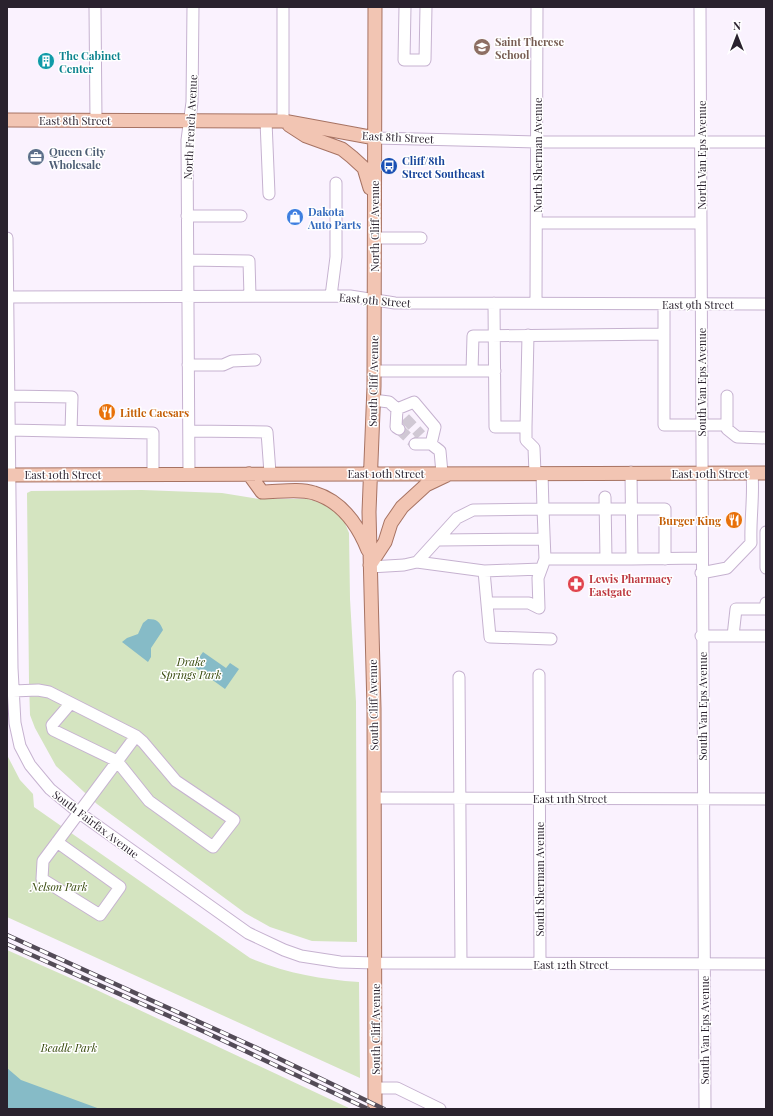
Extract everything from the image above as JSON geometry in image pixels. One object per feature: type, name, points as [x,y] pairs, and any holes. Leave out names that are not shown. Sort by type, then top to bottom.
[{"type":"main road","name":"North Cliff Avenue","points":[[374,300],[375,7]]},
{"type":"main road","name":"East 8th Street","points":[[7,120],[283,121],[375,138]]},
{"type":"main road","points":[[283,121],[306,136],[342,149],[364,168],[375,213]]},
{"type":"main road","name":"South Cliff Avenue","points":[[374,300],[374,370],[370,473],[370,562],[374,798],[375,1109]]},
{"type":"main road","name":"East 10th Street","points":[[8,475],[631,472],[766,473]]},
{"type":"main road","points":[[370,562],[385,542],[392,523],[402,506],[426,484],[448,473]]},
{"type":"main road","points":[[249,474],[262,492],[313,493],[339,506],[354,523],[370,562]]},
{"type":"street","points":[[95,7],[96,120]]},
{"type":"street","name":"North French Avenue","points":[[189,474],[187,140],[192,102],[193,7]]},
{"type":"street","points":[[283,7],[283,121]]},
{"type":"street","points":[[405,7],[404,60],[425,60],[426,7]]},
{"type":"street","name":"North Sherman Avenue","points":[[536,7],[536,303]]},
{"type":"street","name":"North Van Eps Avenue","points":[[700,7],[701,304]]},
{"type":"street","points":[[266,121],[269,194]]},
{"type":"street","name":"East 8th Street","points":[[375,138],[537,142],[766,142]]},
{"type":"street","points":[[331,296],[336,257],[336,183]]},
{"type":"street","points":[[187,216],[241,216]]},
{"type":"street","points":[[537,223],[701,223]]},
{"type":"street","name":"South Fairfax Avenue","points":[[7,238],[8,475],[13,691],[15,723],[20,746],[30,765],[50,788],[78,812],[230,921],[266,943],[301,956],[321,960],[375,963]]},
{"type":"street","points":[[374,238],[421,238]]},
{"type":"street","points":[[188,260],[249,261],[250,296]]},
{"type":"street","name":"East 9th Street","points":[[7,297],[350,296],[395,303],[766,304]]},
{"type":"street","points":[[494,303],[496,336],[495,427],[526,427]]},
{"type":"street","points":[[664,304],[664,425],[727,425]]},
{"type":"street","name":"South Van Eps Avenue","points":[[701,304],[701,636],[704,1109]]},
{"type":"street","points":[[472,371],[473,336],[664,334]]},
{"type":"street","points":[[487,603],[529,603],[539,608],[538,578],[543,564],[543,509],[539,473],[534,448],[526,440],[528,335]]},
{"type":"street","points":[[188,366],[223,366],[232,361],[255,360]]},
{"type":"street","points":[[374,370],[495,371]]},
{"type":"street","points":[[8,389],[72,397],[71,432]]},
{"type":"street","points":[[727,396],[727,429],[737,437],[766,438]]},
{"type":"street","points":[[373,400],[389,402],[405,418]]},
{"type":"street","points":[[397,409],[414,402],[435,427],[431,444]]},
{"type":"street","points":[[397,409],[396,427],[399,429]]},
{"type":"street","points":[[9,430],[153,433],[153,474]]},
{"type":"street","points":[[189,432],[268,432],[270,473]]},
{"type":"street","points":[[418,440],[431,444],[440,451],[448,473]]},
{"type":"street","points":[[631,472],[632,559]]},
{"type":"street","points":[[701,573],[727,568],[751,543],[750,519],[754,494],[752,473]]},
{"type":"street","points":[[605,497],[606,559]]},
{"type":"street","points":[[418,562],[457,518],[474,510],[665,509],[666,558]]},
{"type":"street","points":[[766,532],[766,568]]},
{"type":"street","points":[[439,540],[544,539]]},
{"type":"street","points":[[370,562],[404,565],[418,562],[484,571],[606,559],[701,558]]},
{"type":"street","points":[[484,571],[490,637],[551,639]]},
{"type":"street","points":[[733,636],[736,609],[765,609],[766,603]]},
{"type":"street","points":[[701,636],[766,636]]},
{"type":"street","name":"South Sherman Avenue","points":[[539,675],[540,964]]},
{"type":"street","points":[[459,677],[461,963]]},
{"type":"street","points":[[13,691],[38,690],[49,692],[70,704],[136,736],[143,742],[176,781],[234,820],[213,847],[149,801],[117,761],[53,730],[52,725],[70,704]]},
{"type":"street","points":[[57,842],[120,887],[100,915],[42,880],[43,861],[78,812],[136,736]]},
{"type":"street","name":"East 11th Street","points":[[374,798],[766,799]]},
{"type":"street","name":"East 12th Street","points":[[375,963],[766,964]]},
{"type":"street","points":[[375,1088],[397,1088],[440,1109]]},
{"type":"green space","name":"Drake Springs Park","points":[[142,490],[222,493],[259,499],[308,499],[327,505],[336,511],[344,521],[349,533],[350,599],[356,702],[357,942],[312,941],[270,927],[245,913],[97,804],[56,766],[35,728],[30,715],[27,493],[31,491]]},
{"type":"green space","name":"Nelson Park","points":[[7,755],[20,780],[33,794],[34,807],[250,958],[277,968],[303,974],[359,982],[360,1078],[7,917]]},
{"type":"green space","name":"Beadle Park","points":[[7,950],[86,985],[351,1109],[7,1109]]},
{"type":"water","points":[[148,619],[158,622],[163,630],[151,648],[151,657],[148,662],[122,642],[127,638],[138,634],[143,623]]},
{"type":"water","points":[[203,652],[226,668],[230,663],[239,669],[225,689],[193,666]]},
{"type":"water","points":[[7,1068],[21,1080],[100,1109],[7,1109]]},
{"type":"tunnel","points":[[405,418],[421,435]]},
{"type":"tunnel","points":[[399,429],[415,444]]},
{"type":"railway","points":[[7,935],[259,1049],[384,1109]]},
{"type":"railway","points":[[7,944],[205,1032],[368,1109]]},
{"type":"place","name":"Saint Therese School","points":[[482,47]]},
{"type":"place","name":"The Cabinet Center","points":[[46,61]]},
{"type":"place","name":"Queen City Wholesale","points":[[36,157]]},
{"type":"place","name":"Cliff/8th Street Southeast","points":[[389,166]]},
{"type":"place","name":"Dakota Auto Parts","points":[[295,217]]},
{"type":"place","name":"Little Caesars","points":[[107,412]]},
{"type":"place","name":"Burger King","points":[[734,520]]},
{"type":"place","name":"Lewis Pharmacy Eastgate","points":[[576,584]]}]
